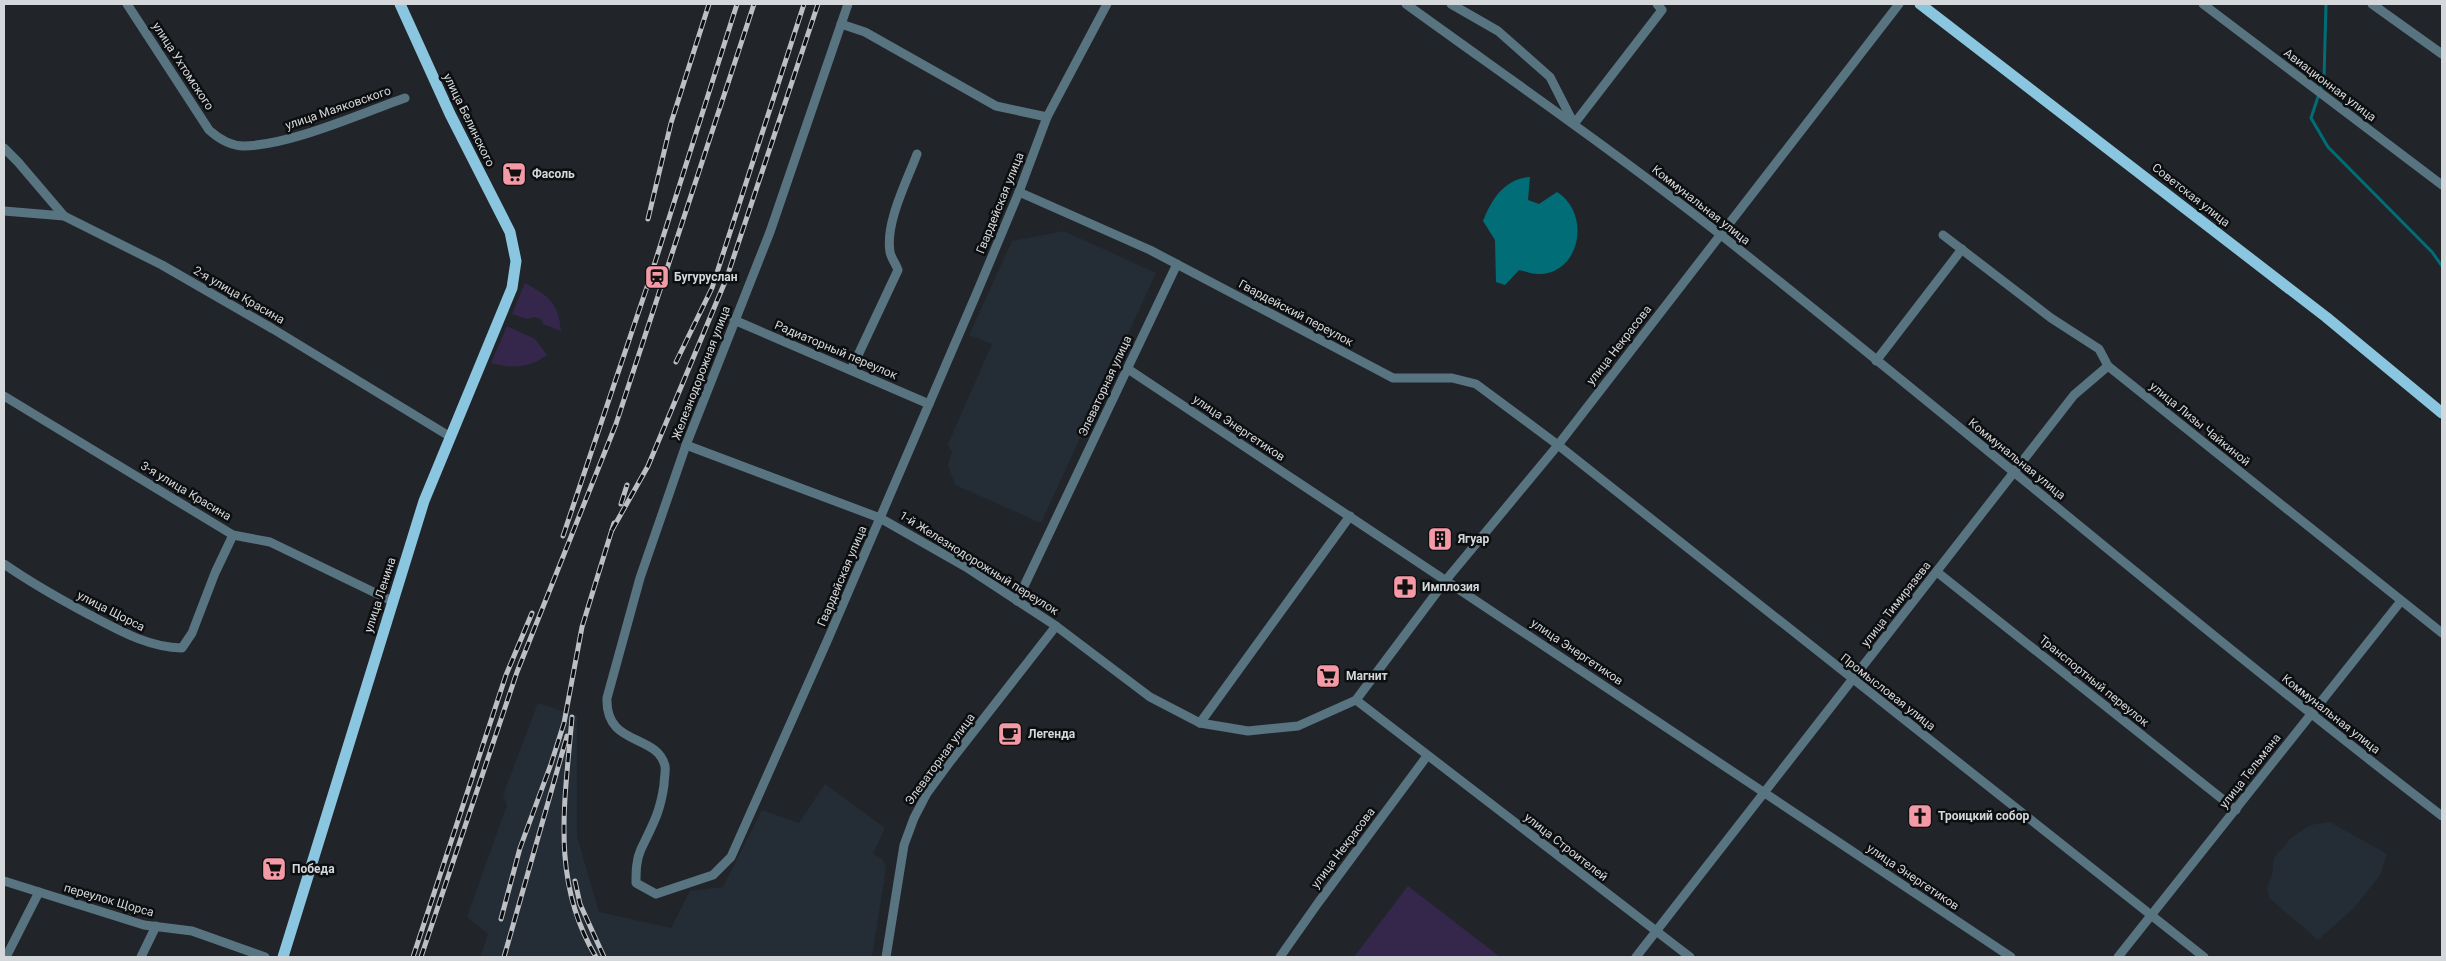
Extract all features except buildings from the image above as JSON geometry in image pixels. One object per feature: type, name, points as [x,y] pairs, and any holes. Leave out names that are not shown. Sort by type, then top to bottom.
[{"type":"main road","name":"улица Белинского","points":[[400,4],[450,114],[510,232],[514,247]]},
{"type":"main road","name":"Советская улица","points":[[1920,4],[2326,317],[2442,413]]},
{"type":"main road","name":"улица Ленина","points":[[283,957],[424,501],[449,436],[512,288],[516,260],[514,247]]},
{"type":"street","name":"улица Ухтомского","points":[[127,4],[210,130],[220,140]]},
{"type":"street","name":"Железнодорожная улица","points":[[607,698],[640,578],[686,445],[770,232],[848,4]]},
{"type":"street","name":"Гвардейская улица","points":[[607,698],[606,712],[615,726],[628,737],[650,745],[662,757],[666,768],[661,808],[641,850],[637,864],[636,884],[656,894],[713,875],[731,858],[929,404],[1019,192],[1047,117],[1107,4]]},
{"type":"street","name":"Коммунальная улица","points":[[1406,4],[1574,124],[1720,234],[2311,715],[2442,816]]},
{"type":"street","name":"Коммунальная улица","points":[[1451,4],[1498,32],[1550,77],[1574,124]]},
{"type":"street","points":[[1574,124],[1662,10],[1657,4]]},
{"type":"street","name":"улица Некрасова","points":[[1356,700],[1446,580],[1558,445],[1899,4]]},
{"type":"street","name":"Авиационная улица","points":[[2203,4],[2442,185]]},
{"type":"street","points":[[2372,4],[2442,54]]},
{"type":"street","points":[[840,24],[865,32],[996,106],[1047,117]]},
{"type":"street","name":"улица Маяковского","points":[[220,140],[243,146],[286,140],[405,98]]},
{"type":"street","points":[[4,148],[64,216]]},
{"type":"street","points":[[851,370],[898,270],[890,253],[890,234],[898,203],[917,154]]},
{"type":"street","name":"Гвардейский переулок","points":[[1019,192],[1177,264],[1393,378],[1452,378],[1476,384],[1558,445]]},
{"type":"street","name":"2-я улица Красина","points":[[4,210],[64,216],[162,265],[273,328],[449,436]]},
{"type":"street","name":"улица Лизы Чайкиной","points":[[1943,236],[2063,327],[2099,349],[2108,366],[2442,633]]},
{"type":"street","points":[[1876,361],[1962,249]]},
{"type":"street","name":"Элеваторная улица","points":[[1017,601],[1177,264]]},
{"type":"street","name":"Радиаторный переулок","points":[[734,320],[929,404]]},
{"type":"street","name":"улица Тимирязева","points":[[1636,957],[2074,395],[2108,366]]},
{"type":"street","name":"улица Энергетиков","points":[[1128,369],[2011,957]]},
{"type":"street","name":"3-я улица Красина","points":[[4,396],[233,534],[270,542],[392,601]]},
{"type":"street","name":"1-й Железнодорожный переулок","points":[[686,445],[880,518],[966,567],[1056,626],[1150,697],[1200,723],[1248,731],[1298,726],[1356,700]]},
{"type":"street","name":"Промысловая улица","points":[[1558,445],[2204,957]]},
{"type":"street","points":[[1200,723],[1350,516]]},
{"type":"street","name":"улица Щорса","points":[[4,564],[34,585],[138,641],[166,648],[182,648],[192,633],[215,573],[233,534]]},
{"type":"street","name":"Транспортный переулок","points":[[1936,572],[2236,810]]},
{"type":"street","name":"улица Тельмана","points":[[2118,957],[2401,601]]},
{"type":"street","name":"Элеваторная улица","points":[[886,957],[904,845],[914,818],[927,794],[949,763],[1056,626]]},
{"type":"street","name":"улица Строителей","points":[[1356,700],[1690,957]]},
{"type":"street","name":"улица Некрасова","points":[[1280,957],[1318,902],[1428,756]]},
{"type":"street","name":"переулок Щорса","points":[[4,881],[144,925],[192,931],[265,957]]},
{"type":"street","points":[[6,957],[38,892]]},
{"type":"street","points":[[140,957],[156,926]]},
{"type":"shaded area","points":[[1064,231],[1156,273],[1041,523],[955,485],[948,465],[952,452],[948,444],[992,344],[969,335],[1012,241]]},
{"type":"shaded area","points":[[525,283],[541,292],[551,301],[558,313],[561,331],[543,324],[541,319],[534,317],[527,319],[512,314]]},
{"type":"shaded area","points":[[507,326],[535,339],[547,355],[534,363],[514,367],[491,363]]},
{"type":"shaded area","points":[[538,703],[577,716],[577,836],[599,912],[671,928],[690,891],[723,887],[762,810],[799,823],[825,784],[885,828],[873,854],[883,860],[886,868],[872,957],[480,957],[488,934],[467,917],[507,805],[503,795]]},
{"type":"shaded area","points":[[2330,822],[2387,854],[2380,875],[2355,907],[2318,940],[2269,898],[2267,887],[2272,876],[2274,858],[2291,838],[2310,825]]},
{"type":"shaded area","points":[[1408,886],[1500,957],[1354,957]]},
{"type":"water","points":[[1530,177],[1528,200],[1539,204],[1557,192],[1568,202],[1575,214],[1576,242],[1572,254],[1564,265],[1552,272],[1538,274],[1519,270],[1505,285],[1496,282],[1495,240],[1483,221],[1490,205],[1506,186]]},
{"type":"waterway","points":[[2326,4],[2324,79],[2311,118],[2328,147],[2432,252],[2442,266]]},
{"type":"railway","points":[[648,219],[671,123],[709,4]]},
{"type":"railway","points":[[563,536],[651,275],[737,4]]},
{"type":"railway","points":[[421,957],[517,672],[616,424],[754,4]]},
{"type":"railway","points":[[676,362],[712,288],[804,4]]},
{"type":"railway","points":[[612,530],[648,466],[727,277],[818,4]]},
{"type":"railway","points":[[621,504],[627,485]]},
{"type":"railway","points":[[501,919],[520,848],[564,723],[582,627],[614,523]]},
{"type":"railway","points":[[413,957],[506,675],[532,613]]},
{"type":"railway","points":[[572,717],[564,810],[566,870],[581,928],[596,957]]},
{"type":"railway","points":[[504,957],[567,736]]},
{"type":"railway","points":[[575,881],[580,904],[604,957]]},
{"type":"place","name":"Фасоль","points":[[514,174]]},
{"type":"place","name":"Бугуруслан","points":[[657,277]]},
{"type":"place","name":"Ягуар","points":[[1440,539]]},
{"type":"place","name":"Имплозия","points":[[1405,587]]},
{"type":"place","name":"Магнит","points":[[1328,676]]},
{"type":"place","name":"Легенда","points":[[1010,734]]},
{"type":"place","name":"Троицкий собор","points":[[1920,816]]},
{"type":"place","name":"Победа","points":[[274,869]]}]
